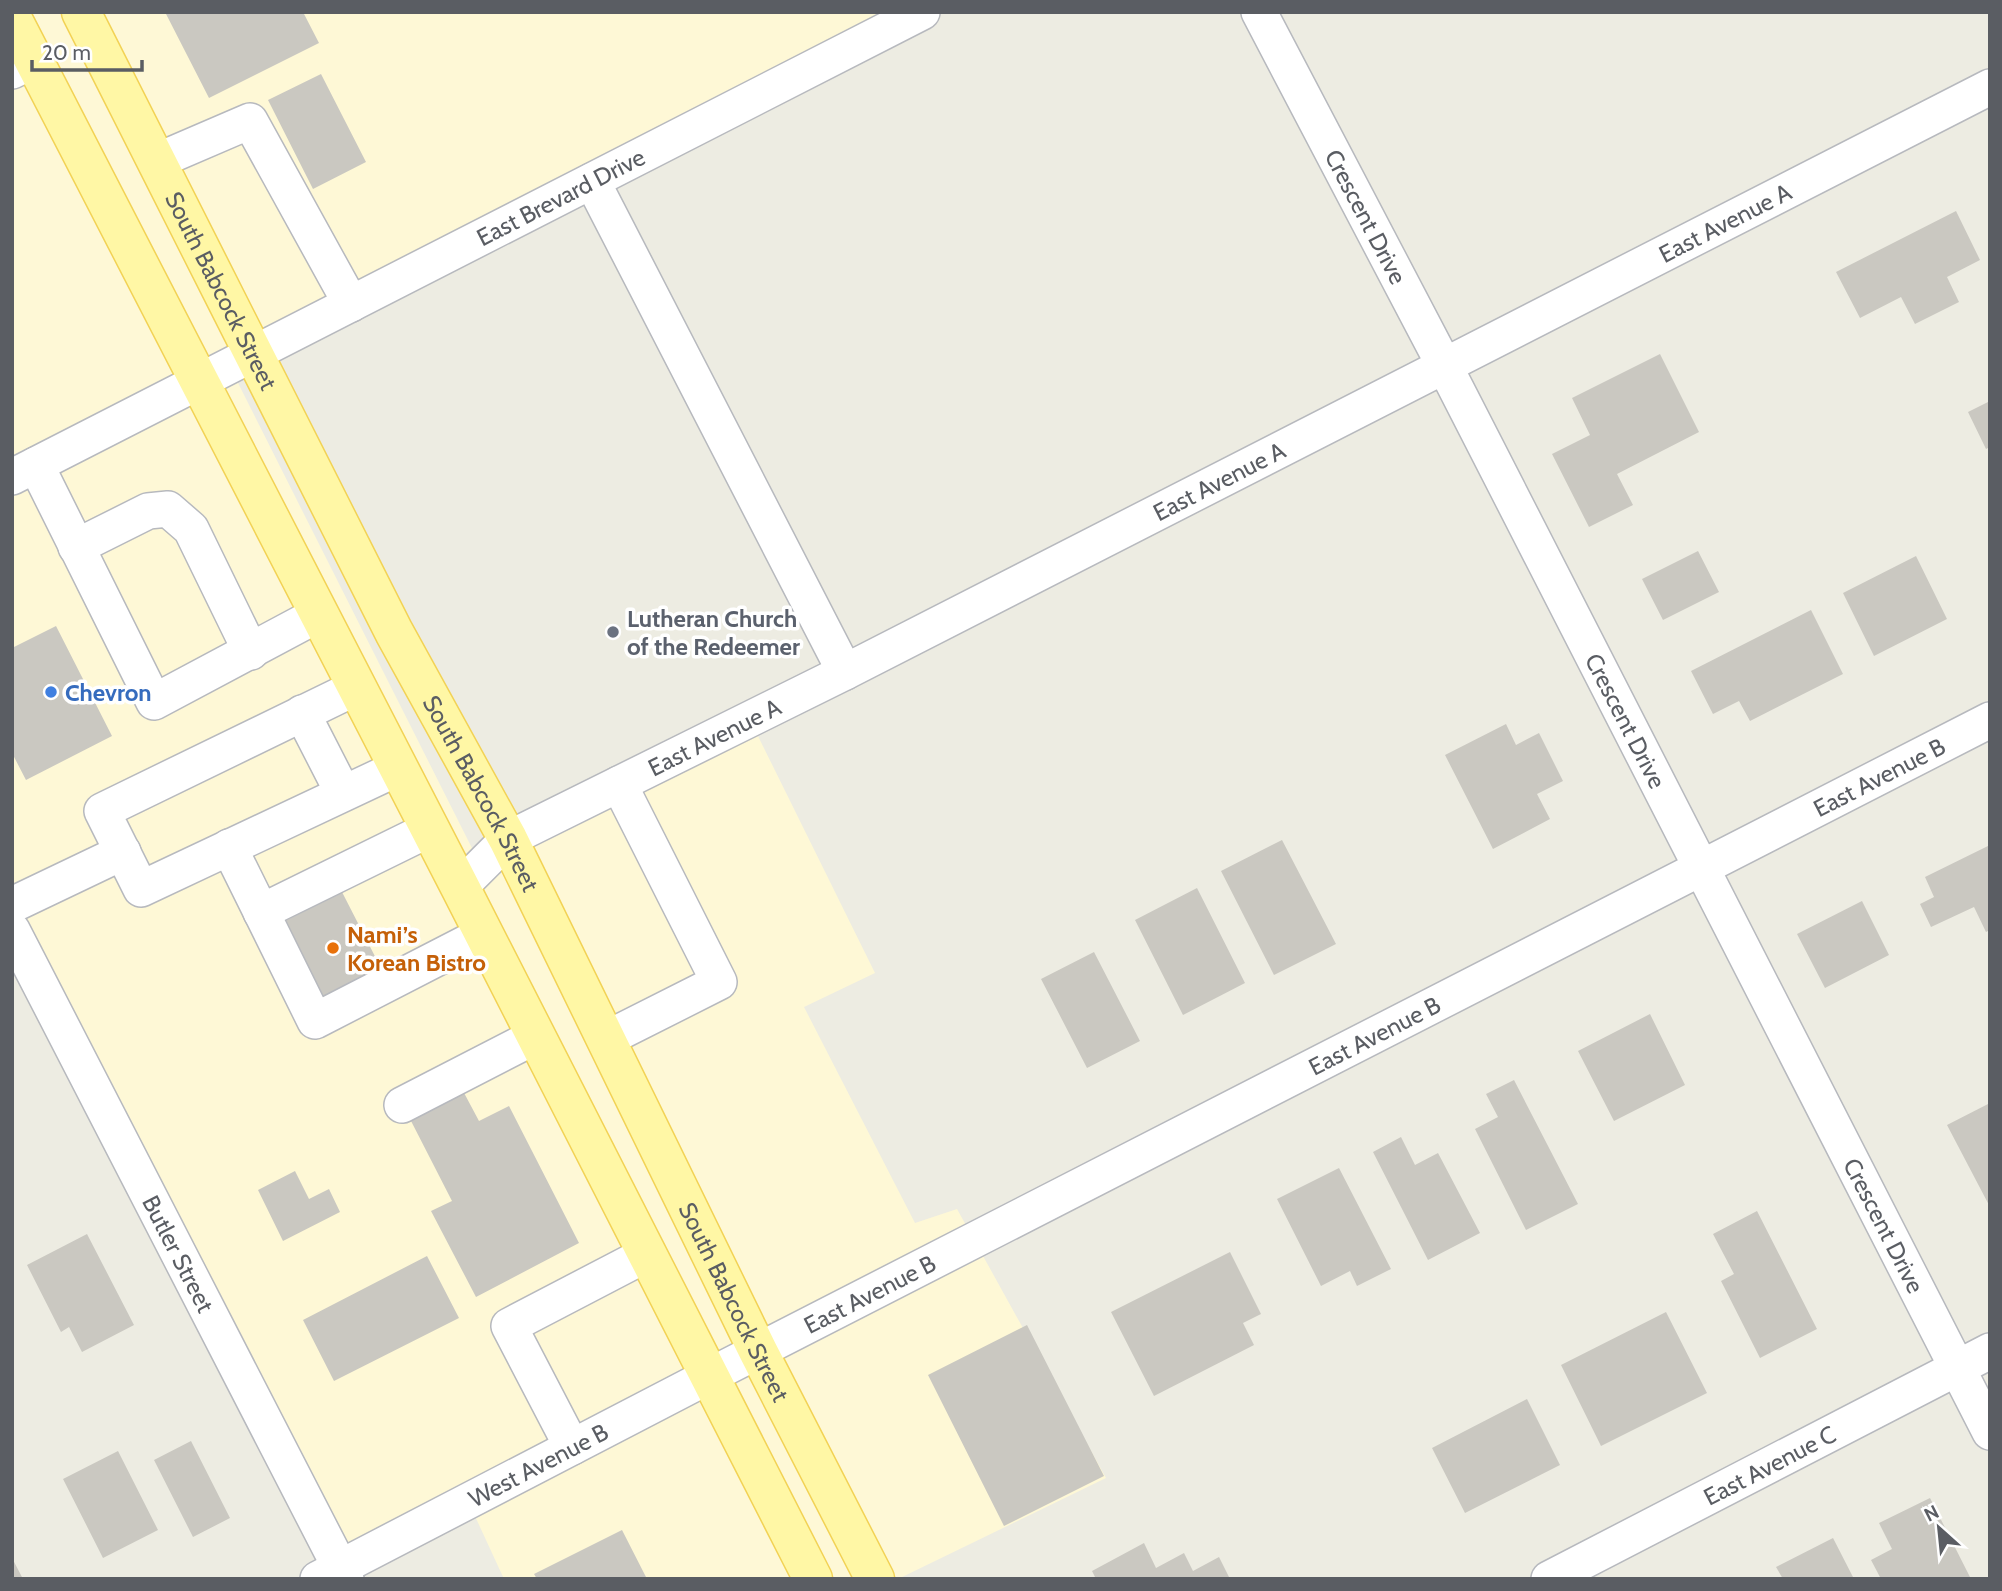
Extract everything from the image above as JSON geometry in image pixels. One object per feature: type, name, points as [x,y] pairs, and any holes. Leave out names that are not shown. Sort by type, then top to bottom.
[{"type":"main road","name":"South Babcock Street","points":[[81,12],[394,632],[508,839],[758,1351],[875,1579]]},
{"type":"main road","points":[[12,18],[23,66],[201,382],[813,1579]]},
{"type":"street","name":"East Brevard Drive","points":[[24,471],[922,12]]},
{"type":"street","name":"Crescent Drive","points":[[1259,12],[1703,867],[1990,1432]]},
{"type":"street","name":"East Avenue A","points":[[460,887],[508,839],[845,672],[1990,87]]},
{"type":"street","points":[[157,161],[250,121],[351,304]]},
{"type":"street","points":[[592,181],[845,672]]},
{"type":"street","points":[[24,471],[76,547],[154,702],[319,614]]},
{"type":"street","points":[[76,547],[148,511],[168,509],[191,529],[251,652]]},
{"type":"street","points":[[357,687],[102,811],[141,889],[398,768]]},
{"type":"street","points":[[302,713],[343,793]]},
{"type":"street","name":"East Avenue B","points":[[758,1351],[1990,720]]},
{"type":"street","points":[[606,1039],[719,982],[619,783]]},
{"type":"street","points":[[261,912],[430,829]]},
{"type":"street","points":[[229,847],[315,1021],[484,934]]},
{"type":"street","points":[[12,905],[123,852]]},
{"type":"street","name":"Butler Street","points":[[12,930],[335,1575]]},
{"type":"street","points":[[402,1105],[537,1036]]},
{"type":"street","points":[[572,1447],[509,1326],[647,1254]]},
{"type":"street","name":"West Avenue B","points":[[335,1575],[572,1447],[758,1351]]},
{"type":"street","name":"East Avenue C","points":[[1549,1579],[1990,1352]]},
{"type":"shaded area","points":[[12,12],[922,12],[235,377],[478,860],[757,734],[875,973],[804,1007],[915,1223],[957,1209],[1106,1478],[898,1579],[504,1579],[468,1501],[340,1568],[12,930]]},
{"type":"building","points":[[165,12],[303,12],[319,43],[209,98]]},
{"type":"building","points":[[321,74],[366,162],[313,189],[268,100]]},
{"type":"building","points":[[1956,211],[1980,260],[1947,277],[1959,302],[1915,324],[1901,297],[1860,318],[1836,272]]},
{"type":"building","points":[[1660,354],[1699,432],[1617,474],[1633,505],[1589,527],[1552,454],[1590,435],[1572,398]]},
{"type":"building","points":[[1990,401],[1990,447],[1986,449],[1968,412]]},
{"type":"building","points":[[1698,551],[1719,592],[1663,620],[1642,579]]},
{"type":"building","points":[[1916,556],[1947,619],[1874,656],[1843,593]]},
{"type":"building","points":[[1811,610],[1843,674],[1750,721],[1739,701],[1713,714],[1691,671]]},
{"type":"building","name":"Chevron","points":[[56,626],[112,736],[26,780],[12,753],[12,648]]},
{"type":"building","points":[[1506,724],[1516,745],[1539,733],[1563,781],[1537,794],[1550,819],[1493,849],[1445,755]]},
{"type":"building","points":[[1282,840],[1336,944],[1274,975],[1221,871]]},
{"type":"building","points":[[1990,845],[1990,930],[1986,932],[1974,907],[1931,927],[1920,904],[1934,897],[1925,877]]},
{"type":"building","points":[[1197,888],[1245,983],[1183,1015],[1135,920]]},
{"type":"building","points":[[342,892],[383,972],[320,1004],[279,924]]},
{"type":"building","points":[[1862,901],[1889,955],[1825,988],[1797,934]]},
{"type":"building","points":[[1094,952],[1140,1041],[1087,1068],[1041,979]]},
{"type":"building","points":[[1650,1014],[1685,1085],[1614,1121],[1578,1051]]},
{"type":"building","points":[[1514,1080],[1578,1204],[1526,1230],[1475,1129],[1498,1117],[1486,1094]]},
{"type":"building","points":[[463,1091],[479,1121],[509,1106],[579,1243],[476,1297],[431,1211],[452,1201],[410,1119]]},
{"type":"building","points":[[1990,1103],[1990,1207],[1947,1125]]},
{"type":"building","points":[[1401,1137],[1415,1165],[1438,1153],[1480,1233],[1428,1260],[1373,1152]]},
{"type":"building","points":[[1339,1168],[1391,1269],[1357,1286],[1350,1271],[1321,1286],[1277,1199]]},
{"type":"building","points":[[295,1171],[309,1199],[329,1189],[340,1212],[283,1241],[258,1190]]},
{"type":"building","points":[[1757,1211],[1817,1329],[1760,1358],[1721,1281],[1734,1274],[1713,1234]]},
{"type":"building","points":[[87,1234],[134,1325],[82,1352],[69,1327],[61,1332],[27,1265]]},
{"type":"building","points":[[1230,1252],[1261,1314],[1243,1323],[1254,1345],[1154,1396],[1111,1312]]},
{"type":"building","points":[[427,1256],[459,1318],[334,1381],[303,1320]]},
{"type":"building","points":[[1666,1312],[1707,1393],[1601,1446],[1561,1365]]},
{"type":"building","points":[[1027,1325],[1104,1476],[1004,1526],[928,1375]]},
{"type":"building","points":[[1527,1399],[1560,1465],[1465,1513],[1432,1448]]},
{"type":"building","points":[[191,1441],[230,1518],[193,1537],[154,1460]]},
{"type":"building","points":[[118,1451],[158,1530],[103,1558],[63,1479]]},
{"type":"building","points":[[1930,1498],[1971,1579],[1881,1579],[1871,1560],[1892,1549],[1879,1523]]},
{"type":"building","points":[[622,1530],[647,1579],[537,1579],[534,1574]]},
{"type":"building","points":[[1833,1538],[1854,1579],[1783,1579],[1776,1567]]},
{"type":"building","points":[[1144,1543],[1156,1568],[1184,1553],[1193,1571],[1219,1557],[1230,1579],[1096,1579],[1092,1571]]},
{"type":"building","points":[[12,1558],[23,1579],[12,1579]]},
{"type":"place","name":"Lutheran Church of the Redeemer","points":[[613,632]]},
{"type":"place","name":"Chevron","points":[[51,692]]},
{"type":"place","name":"Nami’s Korean Bistro","points":[[333,948]]}]
